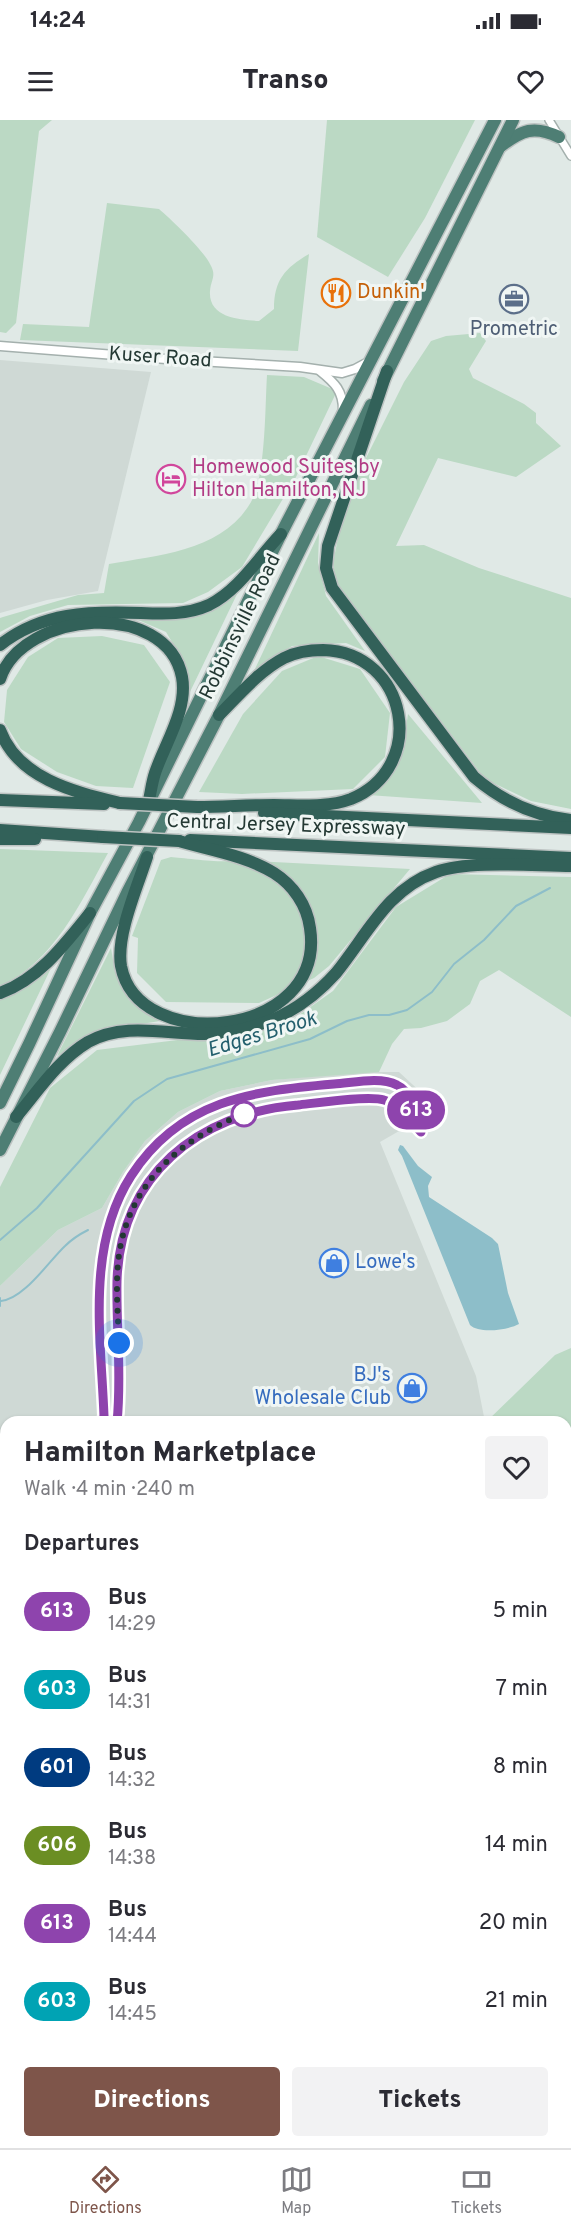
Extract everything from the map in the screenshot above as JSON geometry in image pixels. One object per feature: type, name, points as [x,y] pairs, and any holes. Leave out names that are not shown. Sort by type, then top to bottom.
[{"type":"highway","name":"Robbinsville Road","points":[[0,1102],[90,913],[139,822],[281,534],[495,120]]},
{"type":"highway","name":"Robbinsville Road","points":[[0,1150],[127,893],[219,715],[513,120]]},
{"type":"highway","points":[[500,147],[523,132],[533,130],[547,131],[559,137]]},
{"type":"highway","points":[[387,371],[328,546],[326,568],[332,588],[474,777],[488,789],[520,807],[538,814],[571,820]]},
{"type":"highway","points":[[0,645],[34,624],[67,614],[103,612],[170,614],[183,613],[208,605],[233,589],[281,534]]},
{"type":"highway","points":[[0,679],[8,662],[27,643],[68,626],[116,624],[144,632],[163,645],[171,654],[181,674],[183,696],[175,724],[154,775],[149,800]]},
{"type":"highway","points":[[197,807],[328,804],[350,799],[381,778],[393,759],[400,735],[396,701],[383,679],[354,656],[330,650],[308,650],[284,658],[258,677],[219,715]]},
{"type":"highway","points":[[0,730],[8,747],[17,757],[44,778],[76,792],[120,803]]},
{"type":"highway","name":"Central Jersey Expressway","points":[[0,800],[120,803],[263,813],[571,828]]},
{"type":"highway","name":"Central Jersey Expressway","points":[[0,830],[179,841],[202,840],[571,858]]},
{"type":"highway","points":[[0,839],[103,837]]},
{"type":"highway","points":[[147,857],[124,927],[120,948],[123,972],[133,993],[154,1011],[174,1018],[197,1022],[238,1020],[270,1010],[290,994],[308,963],[311,932],[303,904],[288,884],[270,871],[219,852],[179,841]]},
{"type":"highway","points":[[16,1117],[52,1074],[74,1053],[89,1042],[103,1036],[134,1030],[223,1033],[259,1025],[292,1010],[321,988],[335,973],[386,904],[408,886],[426,876],[449,868],[467,866],[571,866]]},
{"type":"highway","points":[[0,993],[26,980],[40,969],[60,950],[90,913]]},
{"type":"street","points":[[549,120],[571,156]]},
{"type":"street","name":"Kuser Road","points":[[0,346],[300,367],[342,372],[355,369],[368,362]]},
{"type":"street","points":[[320,371],[341,392],[344,410]]},
{"type":"street","points":[[104,1416],[100,1297],[103,1250],[107,1231],[122,1194],[131,1176],[146,1157],[163,1138],[182,1123],[216,1105],[244,1096],[271,1090],[368,1081],[397,1085],[406,1093],[418,1116],[421,1132],[405,1112],[382,1099],[273,1107],[223,1122],[174,1153],[156,1171],[138,1198],[126,1226],[119,1253],[117,1280],[120,1391],[118,1416]]},
{"type":"shaded area","points":[[0,360],[151,372],[98,591],[47,600],[0,613]]},
{"type":"shaded area","points":[[363,1072],[399,1072],[426,1097],[420,1119],[380,1142],[476,1376],[484,1416],[0,1416],[0,1286],[58,1230],[102,1208],[145,1141],[178,1112],[220,1091],[272,1080]]},
{"type":"green space","points":[[0,120],[52,120],[39,131],[16,323],[6,333],[0,332]]},
{"type":"green space","points":[[327,120],[475,120],[425,218],[388,277],[317,237]]},
{"type":"green space","points":[[107,203],[159,209],[165,214],[194,243],[210,264],[213,275],[211,300],[214,307],[227,316],[259,321],[274,309],[276,290],[282,276],[293,264],[309,254],[298,351],[20,340],[23,324],[89,327]]},
{"type":"green space","points":[[480,333],[486,341],[469,369],[473,378],[524,404],[536,413],[536,423],[561,446],[516,477],[438,458],[396,546],[424,545],[479,568],[571,598],[571,809],[531,801],[485,779],[336,583],[333,563],[340,528],[366,458],[404,382],[431,341],[446,336]]},
{"type":"green space","points":[[267,375],[304,377],[337,391],[296,477],[242,567],[208,592],[183,603],[68,605],[30,616],[0,632],[0,618],[78,595],[104,593],[109,564],[188,548],[224,531],[239,518],[251,502],[260,476]]},
{"type":"green space","points":[[319,533],[318,563],[326,596],[365,651],[346,643],[292,646],[254,671]]},
{"type":"green space","points":[[238,592],[189,694],[184,662],[166,632],[129,616],[180,619],[211,607]]},
{"type":"green space","points":[[102,636],[144,645],[170,682],[133,788],[96,786],[57,772],[21,749],[4,722],[7,690],[28,657],[58,638]]},
{"type":"green space","points":[[318,656],[360,669],[390,713],[385,757],[353,789],[242,794],[199,792],[243,714],[282,671]]},
{"type":"green space","points":[[408,714],[482,803],[368,795],[388,777],[403,748]]},
{"type":"green space","points":[[0,849],[108,853],[76,910],[51,946],[36,962],[0,986]]},
{"type":"green space","points":[[171,857],[410,869],[329,966],[314,978],[259,1003],[166,1002],[137,973],[138,938],[132,936],[161,860]]},
{"type":"green space","points":[[450,874],[571,877],[571,1017],[499,970],[480,981],[470,1004],[447,1021],[421,1028],[404,1029],[392,1044],[379,1072],[272,1080],[220,1091],[178,1112],[145,1141],[102,1208],[58,1230],[0,1286],[0,1187],[50,1088],[97,1050],[282,1027],[333,991],[396,907]]},
{"type":"green space","points":[[111,948],[115,972],[129,1000],[160,1021],[97,1031],[57,1056]]},
{"type":"green space","points":[[51,968],[0,1075],[0,998],[18,991]]},
{"type":"green space","points":[[571,1348],[571,1416],[492,1416],[555,1355]]},
{"type":"water","points":[[400,1145],[418,1166],[432,1177],[428,1186],[429,1197],[498,1244],[508,1293],[519,1324],[494,1330],[474,1328],[470,1325],[398,1150]]},
{"type":"waterway","name":"Edges Brook","points":[[0,1240],[37,1208],[134,1101],[167,1079],[310,1039],[347,1021],[369,1015],[389,1015],[407,1010],[432,992],[454,964],[484,940],[516,906],[550,888]]},
{"type":"waterway","points":[[1,1301],[10,1299],[27,1287],[68,1243],[88,1230]]},
{"type":"waterway","points":[[0,1298],[0,1306]]},
{"type":"bus line","name":"613","points":[[104,1416],[100,1307],[103,1250],[107,1231],[122,1194],[131,1176],[146,1157],[163,1138],[182,1123],[216,1105],[244,1096],[271,1090],[368,1081],[397,1085],[406,1093],[418,1116],[421,1132],[405,1112],[382,1099],[273,1107],[223,1122],[174,1153],[156,1171],[138,1198],[126,1226],[119,1253],[117,1280],[120,1391],[118,1416]]},
{"type":"place","name":"Dunkin'","points":[[336,293]]},
{"type":"place","name":"Prometric","points":[[514,299]]},
{"type":"place","name":"Homewood Suites by Hilton Hamilton, NJ","points":[[171,479]]},
{"type":"place","name":"Lowe's","points":[[334,1263]]},
{"type":"place","name":"BJ's Wholesale Club","points":[[412,1388]]},
{"type":"route","points":[[119,1343],[117,1280],[119,1253],[126,1226],[138,1198],[156,1171],[174,1153],[223,1122],[247,1113],[244,1114]]}]
